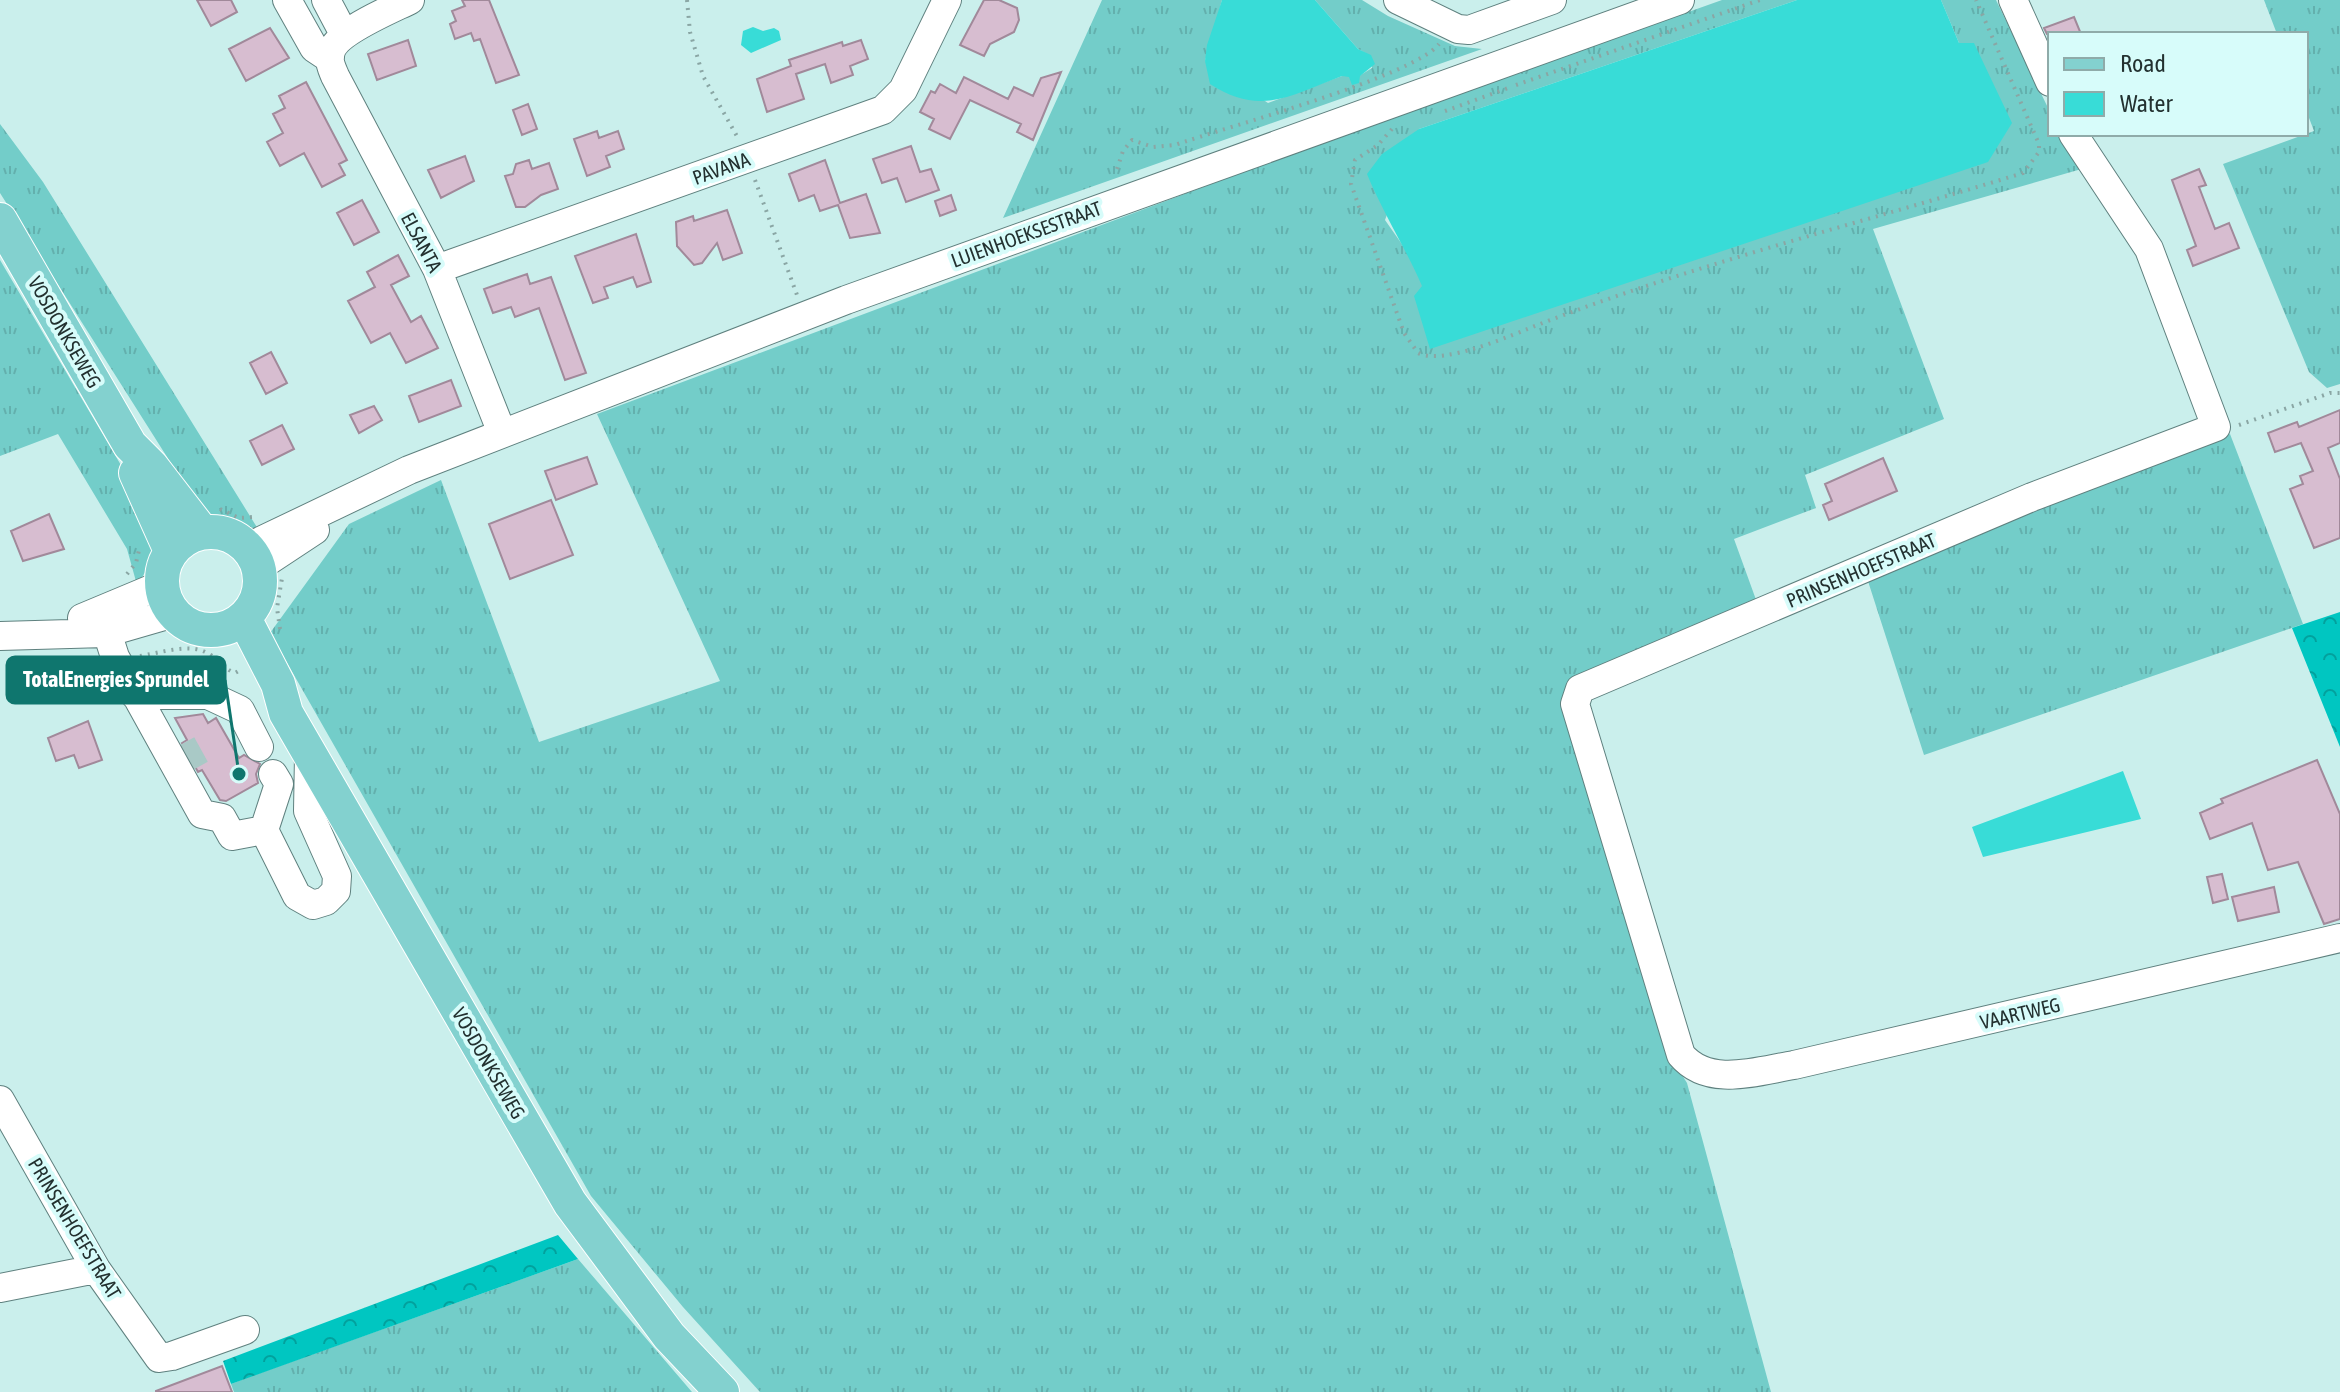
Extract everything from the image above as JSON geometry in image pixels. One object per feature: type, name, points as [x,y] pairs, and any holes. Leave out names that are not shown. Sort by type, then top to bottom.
[{"type":"main road","name":"VOSDONKSEWEG","points":[[0,220],[130,445],[151,466],[202,532]]},
{"type":"main road","name":"VOSDONKSEWEG","points":[[130,445],[136,474],[171,551]]},
{"type":"main road","points":[[202,532],[235,537],[265,561],[259,595],[231,624],[202,630],[168,599],[165,562],[171,551],[185,538],[202,532]]},
{"type":"main road","name":"VOSDONKSEWEG","points":[[231,624],[254,662],[278,684],[286,713],[309,755],[570,1203],[669,1336],[722,1392]]},
{"type":"street","name":"ELSANTA","points":[[287,0],[314,48],[337,46]]},
{"type":"street","name":"ELSANTA","points":[[326,0],[337,46],[335,76],[437,269],[502,433]]},
{"type":"street","points":[[337,46],[410,0]]},
{"type":"street","name":"PAVANA","points":[[437,269],[883,110],[903,90],[947,0]]},
{"type":"street","points":[[1398,0],[1452,26],[1469,30],[1552,0]]},
{"type":"street","name":"LUIENHOEKSESTRAAT","points":[[265,561],[378,484],[502,433],[887,285],[1680,0]]},
{"type":"street","points":[[2013,0],[2048,78]]},
{"type":"street","points":[[2074,136],[2149,249],[2216,427]]},
{"type":"street","name":"PRINSENHOEFSTRAAT","points":[[1698,1071],[1681,1055],[1575,704],[1580,689],[2032,497],[2216,427]]},
{"type":"street","points":[[0,636],[107,634],[168,599]]},
{"type":"street","points":[[107,634],[146,696],[182,744]]},
{"type":"street","points":[[146,696],[208,695],[240,710],[259,747]]},
{"type":"street","points":[[146,696],[202,814],[222,818]]},
{"type":"street","points":[[273,774],[279,784],[264,830],[297,896],[313,905],[326,901],[336,891],[337,876],[308,811],[309,755]]},
{"type":"street","points":[[198,773],[232,836],[264,830]]},
{"type":"street","name":"VAARTWEG","points":[[1698,1071],[1726,1076],[1794,1065],[2340,938]]},
{"type":"street","name":"PRINSENHOEFSTRAAT","points":[[0,1100],[96,1269],[159,1358],[245,1330]]},
{"type":"street","points":[[0,1288],[96,1269]]},
{"type":"path","points":[[687,0],[690,32],[703,76],[720,101],[748,159],[796,291]]},
{"type":"path","points":[[1436,113],[1504,91],[1510,83],[1518,86],[1760,0]]},
{"type":"path","points":[[1401,123],[1378,145],[1355,160],[1351,184],[1411,346],[1425,357],[1438,356],[1488,344],[1696,269],[2023,173],[2039,152],[2039,144],[1976,0]]},
{"type":"path","points":[[1117,169],[1123,151],[1132,140],[1165,148],[1355,86],[1426,57],[1452,26]]},
{"type":"path","points":[[2216,427],[2245,424],[2330,393],[2340,393]]},
{"type":"path","points":[[107,634],[208,653],[235,673],[279,645],[277,608],[282,578],[265,561]]},
{"type":"green space","points":[[1102,0],[1222,0],[1205,61],[1268,103],[1342,76],[1359,76],[1372,68],[1371,56],[1358,49],[1315,0],[1362,0],[1388,16],[1455,46],[1482,49],[1003,218]]},
{"type":"green space","points":[[1722,0],[1797,0],[1419,129],[1385,220],[1406,250],[1423,286],[1959,43],[1941,0],[1996,0],[2048,108],[2048,136],[2062,136],[2085,168],[1873,229],[1944,419],[1805,475],[1816,508],[1734,539],[1759,608],[1576,683],[1672,1059],[1687,1083],[1771,1392],[760,1392],[683,1307],[591,1196],[270,633],[349,524],[441,480],[539,742],[720,681],[597,414],[1326,141]]},
{"type":"green space","points":[[2264,0],[2340,0],[2340,384],[2327,388],[2309,372],[2223,164],[2300,136],[2308,136],[2314,131],[2308,115],[2308,32],[2276,32]]},
{"type":"green space","points":[[0,124],[43,182],[258,529],[246,533],[199,518],[174,468],[0,193]]},
{"type":"green space","points":[[0,260],[161,533],[153,560],[137,585],[127,549],[58,434],[0,456]]},
{"type":"green space","points":[[2230,434],[2303,624],[1924,755],[1866,575],[2150,460]]},
{"type":"green space","points":[[2340,612],[2340,747],[2292,628]]},
{"type":"green space","points":[[558,1235],[578,1259],[231,1384],[223,1361]]},
{"type":"green space","points":[[578,1259],[692,1392],[234,1392],[231,1384],[249,1377]]},
{"type":"water","points":[[1222,0],[1315,0],[1358,49],[1371,55],[1375,64],[1360,76],[1359,83],[1352,85],[1349,77],[1342,76],[1276,100],[1245,99],[1228,94],[1210,84],[1205,61]]},
{"type":"water","points":[[1797,0],[1941,0],[1959,43],[1974,43],[2012,123],[1988,162],[1430,349],[1414,296],[1422,286],[1367,174],[1382,154],[1419,129]]},
{"type":"water","points":[[753,27],[763,31],[774,28],[779,31],[781,40],[751,53],[741,45],[743,31]]},
{"type":"water","points":[[2123,771],[2141,819],[1983,857],[1972,827]]},
{"type":"building","points":[[197,0],[231,0],[237,12],[211,26]]},
{"type":"building","points":[[462,0],[489,0],[519,75],[496,83],[480,39],[474,41],[471,33],[455,39],[450,24],[456,21],[452,11],[465,6]]},
{"type":"building","points":[[984,0],[999,0],[1017,8],[1019,20],[1014,32],[990,44],[984,56],[960,45]]},
{"type":"building","points":[[2074,17],[2080,32],[2047,34],[2044,28]]},
{"type":"building","points":[[270,28],[289,58],[246,81],[229,49]]},
{"type":"building","points":[[408,40],[416,66],[377,80],[368,54]]},
{"type":"building","points":[[861,40],[868,59],[850,66],[853,75],[831,83],[825,64],[796,74],[804,99],[767,112],[757,79],[791,66],[789,60],[842,42],[843,46]]},
{"type":"building","points":[[1061,72],[1033,140],[1017,132],[1021,124],[970,100],[950,139],[929,129],[934,119],[920,112],[931,91],[935,93],[940,84],[956,93],[964,77],[1008,99],[1014,87],[1033,96],[1041,78]]},
{"type":"building","points":[[306,82],[347,160],[339,164],[345,175],[322,187],[304,153],[280,166],[267,142],[283,133],[273,114],[285,108],[279,96]]},
{"type":"building","points":[[528,104],[537,129],[522,135],[513,110]]},
{"type":"building","points":[[597,131],[599,138],[618,131],[624,149],[606,156],[610,167],[587,176],[574,139]]},
{"type":"building","points":[[911,146],[920,172],[931,169],[939,190],[906,202],[897,178],[882,183],[873,159]]},
{"type":"building","points":[[465,156],[474,181],[441,198],[428,170]]},
{"type":"building","points":[[529,160],[532,169],[549,163],[558,189],[541,195],[525,207],[516,207],[505,176],[513,174],[516,164]]},
{"type":"building","points":[[825,160],[840,203],[866,194],[880,233],[850,238],[838,205],[820,211],[814,195],[799,201],[789,174]]},
{"type":"building","points":[[2199,169],[2206,185],[2199,187],[2215,229],[2229,223],[2239,248],[2193,266],[2187,250],[2196,246],[2172,180]]},
{"type":"building","points":[[951,195],[956,210],[940,216],[935,201]]},
{"type":"building","points":[[362,200],[379,232],[354,245],[337,213]]},
{"type":"building","points":[[727,210],[742,253],[723,260],[717,243],[702,263],[694,265],[677,246],[676,222],[693,216],[694,221]]},
{"type":"building","points":[[636,234],[651,282],[637,287],[633,277],[604,287],[608,298],[593,303],[575,256]]},
{"type":"building","points":[[398,255],[409,276],[391,285],[411,322],[421,316],[438,348],[406,363],[390,333],[371,343],[348,301],[375,287],[367,272]]},
{"type":"building","points":[[527,274],[530,284],[551,277],[586,373],[565,380],[539,308],[515,317],[511,307],[493,313],[484,289]]},
{"type":"building","points":[[271,352],[287,383],[266,394],[250,363]]},
{"type":"building","points":[[451,380],[461,406],[419,422],[409,396]]},
{"type":"building","points":[[374,406],[382,420],[359,433],[350,415]]},
{"type":"building","points":[[2340,410],[2340,443],[2328,448],[2340,479],[2340,538],[2314,548],[2290,489],[2303,484],[2300,476],[2313,471],[2301,443],[2275,452],[2268,433],[2297,422],[2299,427]]},
{"type":"building","points":[[282,425],[294,449],[262,465],[250,441]]},
{"type":"building","points":[[587,457],[597,484],[556,500],[545,471]]},
{"type":"building","points":[[1883,458],[1897,491],[1829,520],[1823,505],[1832,501],[1825,484]]},
{"type":"building","points":[[551,500],[573,555],[510,579],[489,524]]},
{"type":"building","points":[[49,514],[64,549],[23,561],[11,531]]},
{"type":"building","points":[[203,714],[208,723],[216,718],[239,758],[244,755],[260,764],[256,774],[258,783],[226,801],[220,800],[202,770],[198,772],[182,743],[187,740],[175,718]]},
{"type":"building","points":[[88,721],[102,760],[79,768],[74,755],[56,761],[48,738]]},
{"type":"building","points":[[2317,760],[2340,814],[2340,919],[2324,924],[2298,862],[2268,870],[2252,823],[2210,839],[2200,813],[2223,803],[2221,799]]},
{"type":"building","points":[[2222,874],[2228,899],[2213,903],[2207,877]]},
{"type":"building","points":[[2274,887],[2279,912],[2238,921],[2232,897]]},
{"type":"building","points":[[222,1366],[232,1392],[156,1392],[156,1391]]},
{"type":"tunnel","points":[[182,744],[198,773]]},
{"type":"place","name":"TotalEnergies Sprundel","points":[[239,774]]}]
